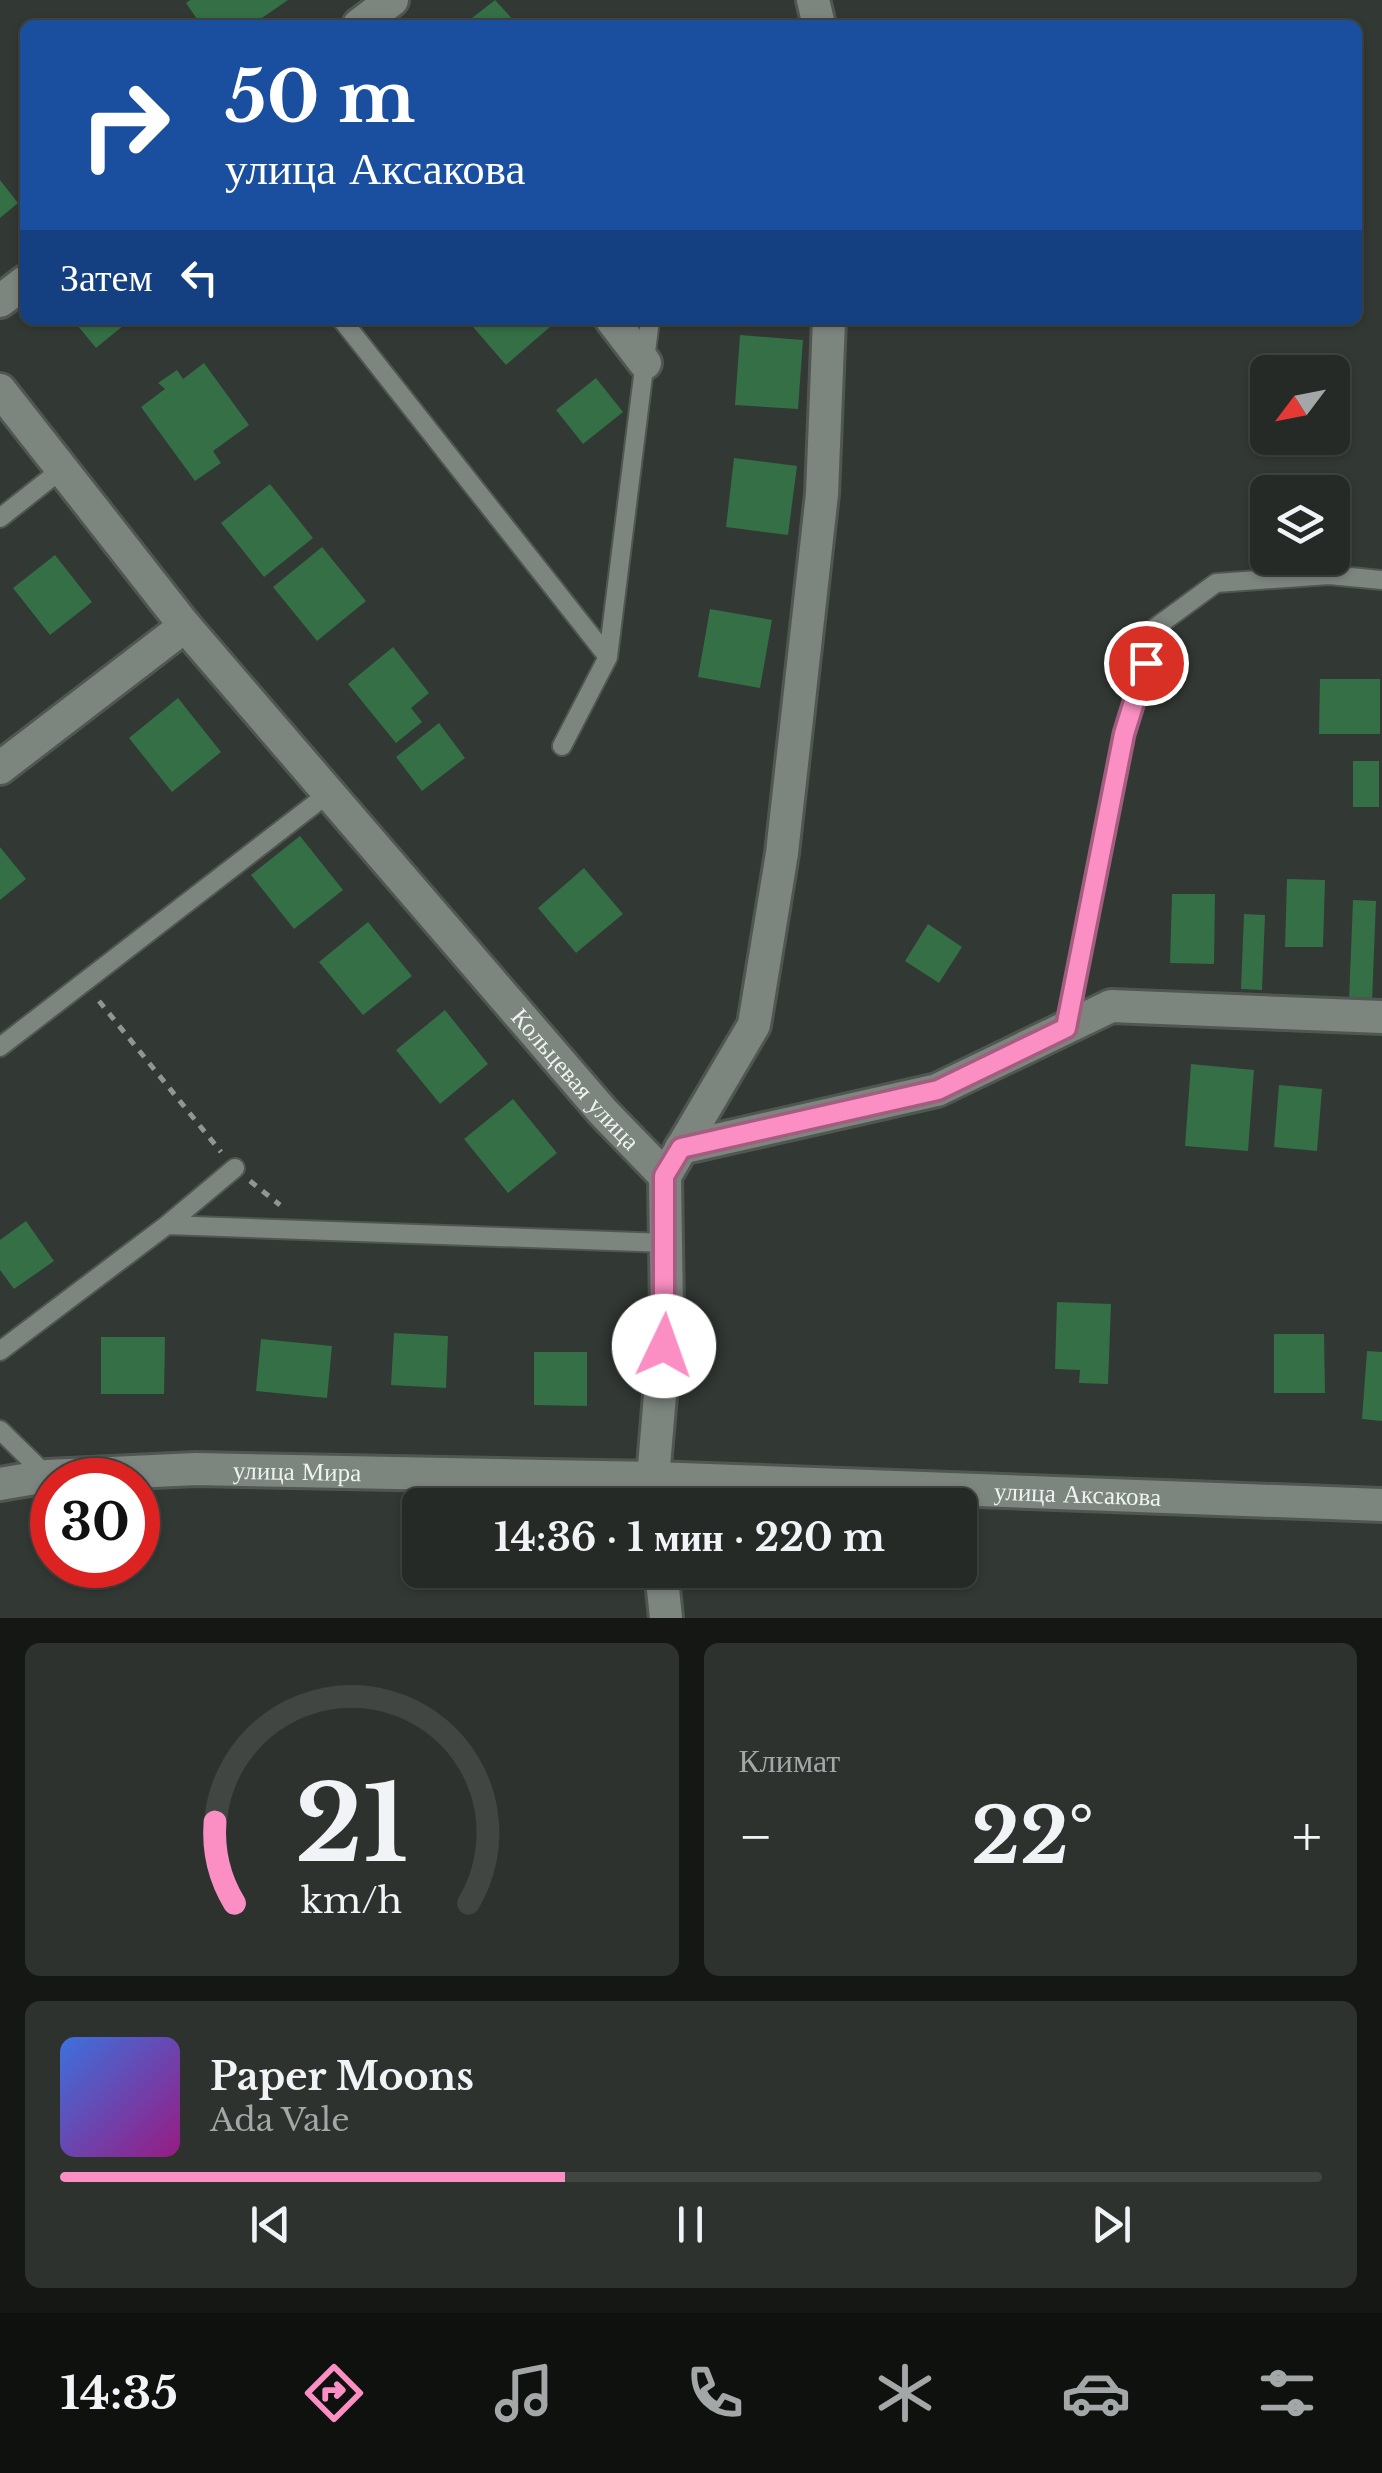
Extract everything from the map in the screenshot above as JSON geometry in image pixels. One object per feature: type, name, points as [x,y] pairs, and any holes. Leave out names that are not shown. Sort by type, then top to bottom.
[{"type":"street","points":[[0,301],[20,286]]},
{"type":"street","points":[[616,325],[645,364]]},
{"type":"street","name":"Кольцевая улица","points":[[0,390],[185,626],[602,1112],[673,1162],[754,1025],[782,853],[822,494],[829,325]]},
{"type":"street","points":[[0,768],[185,626]]},
{"type":"street","points":[[654,1488],[673,1162],[938,1090],[1112,1006],[1382,1017]]},
{"type":"street","name":"улица Мира","points":[[160,1471],[571,1488]]},
{"type":"street","name":"улица Мира","points":[[0,1484],[30,1479]]},
{"type":"street","name":"улица Аксакова","points":[[977,1498],[1382,1506]]},
{"type":"street","points":[[663,1588],[666,1618]]},
{"type":"lane","points":[[346,325],[608,658]]},
{"type":"lane","points":[[562,746],[608,658],[649,325]]},
{"type":"lane","points":[[0,518],[62,468]]},
{"type":"lane","points":[[1066,1028],[1124,734],[1156,627],[1216,583],[1328,576],[1382,580]]},
{"type":"lane","points":[[0,1048],[329,794]]},
{"type":"lane","points":[[0,1351],[167,1225],[235,1168]]},
{"type":"lane","points":[[167,1225],[666,1242]]},
{"type":"lane","points":[[0,1430],[30,1459]]},
{"type":"path","points":[[84,983],[235,1168],[308,1228]]},
{"type":"building","points":[[288,0],[259,20],[198,20],[186,3]]},
{"type":"building","points":[[495,0],[513,20],[469,20]]},
{"type":"building","points":[[0,180],[18,203],[0,218]]},
{"type":"building","points":[[77,325],[124,325],[96,348]]},
{"type":"building","points":[[471,325],[552,325],[506,365]]},
{"type":"building","points":[[740,335],[803,340],[798,409],[735,405]]},
{"type":"building","points":[[204,363],[249,425],[213,451],[221,463],[195,481],[141,407],[165,389],[158,383],[177,370],[183,379]]},
{"type":"building","points":[[596,378],[623,412],[583,444],[556,410]]},
{"type":"building","points":[[734,458],[797,466],[788,535],[726,527]]},
{"type":"building","points":[[270,484],[313,538],[264,577],[221,523]]},
{"type":"building","points":[[322,547],[366,601],[317,641],[273,587]]},
{"type":"building","points":[[55,555],[92,602],[50,635],[13,588]]},
{"type":"building","points":[[710,609],[772,620],[760,688],[698,677]]},
{"type":"building","points":[[393,647],[429,693],[411,708],[422,722],[396,743],[348,684]]},
{"type":"building","points":[[1320,679],[1380,679],[1380,734],[1319,734]]},
{"type":"building","points":[[178,698],[221,752],[172,792],[129,738]]},
{"type":"building","points":[[439,723],[465,758],[422,791],[396,757]]},
{"type":"building","points":[[1353,761],[1379,761],[1379,807],[1353,807]]},
{"type":"building","points":[[300,836],[343,890],[294,929],[251,875]]},
{"type":"building","points":[[0,847],[26,879],[0,900]]},
{"type":"building","points":[[584,868],[623,914],[576,953],[538,908]]},
{"type":"building","points":[[1287,879],[1325,880],[1323,947],[1285,947]]},
{"type":"building","points":[[1172,894],[1215,894],[1214,964],[1170,963]]},
{"type":"building","points":[[1353,900],[1376,901],[1372,1002],[1349,1001]]},
{"type":"building","points":[[1244,914],[1265,915],[1262,990],[1241,989]]},
{"type":"building","points":[[368,922],[412,976],[363,1015],[319,962]]},
{"type":"building","points":[[928,924],[962,947],[939,983],[905,961]]},
{"type":"building","points":[[445,1010],[488,1064],[440,1104],[396,1050]]},
{"type":"building","points":[[1191,1064],[1254,1070],[1248,1151],[1185,1146]]},
{"type":"building","points":[[1279,1085],[1322,1089],[1317,1151],[1274,1147]]},
{"type":"building","points":[[513,1099],[557,1153],[508,1193],[464,1139]]},
{"type":"building","points":[[26,1221],[54,1261],[14,1289],[0,1270],[0,1240]]},
{"type":"building","points":[[1057,1302],[1111,1304],[1108,1384],[1079,1383],[1080,1370],[1055,1369]]},
{"type":"building","points":[[394,1333],[448,1336],[446,1388],[391,1385]]},
{"type":"building","points":[[1274,1334],[1324,1334],[1325,1393],[1274,1393]]},
{"type":"building","points":[[101,1337],[165,1337],[164,1394],[101,1394]]},
{"type":"building","points":[[261,1339],[332,1346],[327,1398],[256,1391]]},
{"type":"building","points":[[1367,1351],[1382,1352],[1382,1421],[1362,1419]]},
{"type":"building","points":[[534,1352],[587,1352],[587,1406],[534,1405]]},
{"type":"route","points":[[664,1346],[664,1176],[681,1148],[938,1090],[1066,1028],[1124,734],[1146,663]]}]
